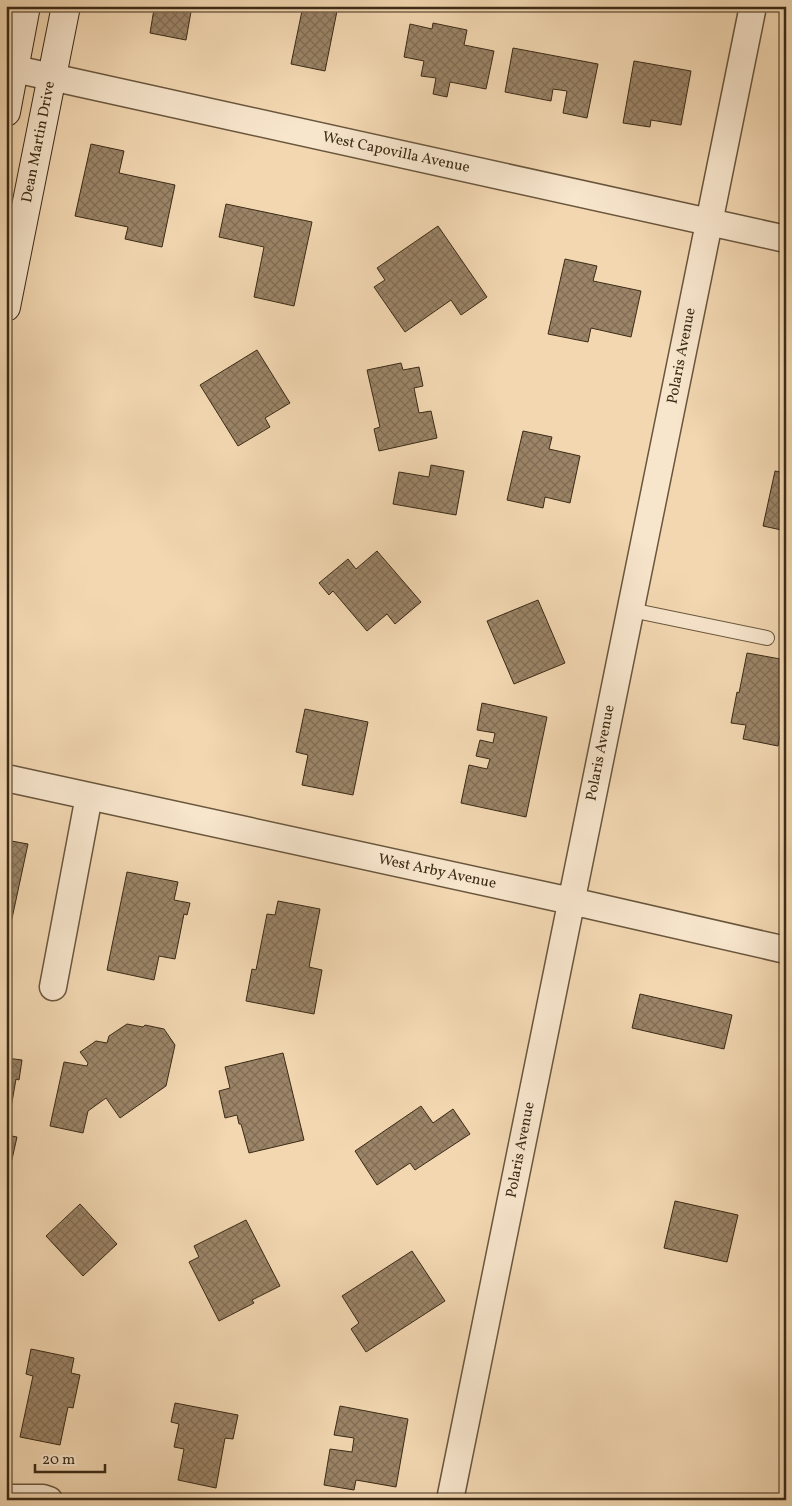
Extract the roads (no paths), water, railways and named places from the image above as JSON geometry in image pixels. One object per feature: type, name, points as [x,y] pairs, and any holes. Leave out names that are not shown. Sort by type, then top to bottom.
[{"type":"main road","points":[[6,112],[11,68],[26,6]]},
{"type":"main road","name":"Dean Martin Drive","points":[[6,307],[66,6]]},
{"type":"street","name":"Polaris Avenue","points":[[450,1500],[753,6]]},
{"type":"street","name":"West Capovilla Avenue","points":[[11,68],[786,239]]},
{"type":"street","name":"West Arby Avenue","points":[[6,778],[571,901],[786,950]]},
{"type":"street","points":[[53,987],[89,796]]},
{"type":"street","points":[[6,1498],[42,1498],[49,1500]]},
{"type":"lane","points":[[630,610],[767,638]]}]
